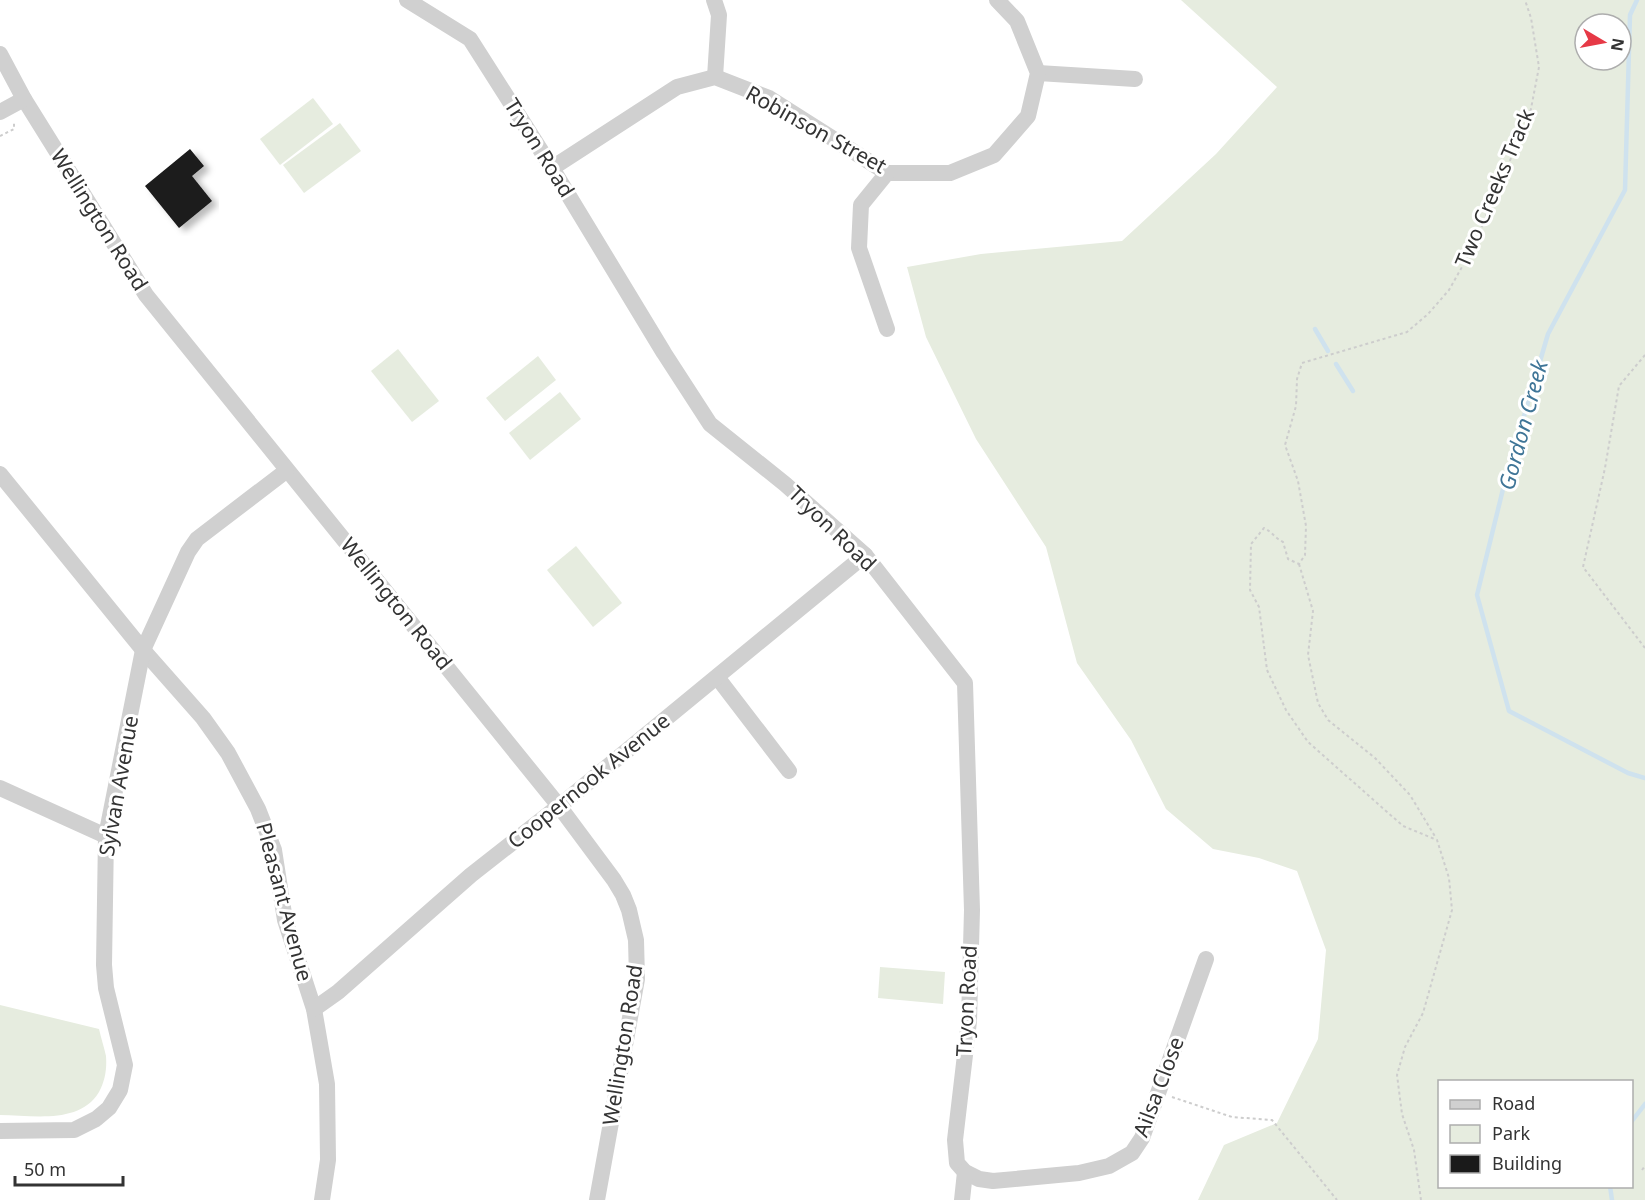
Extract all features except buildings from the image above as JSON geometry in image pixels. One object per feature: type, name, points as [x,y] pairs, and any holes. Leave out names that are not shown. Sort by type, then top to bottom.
[{"type":"street","name":"Tryon Road","points":[[407,0],[470,39],[552,168],[663,353],[710,424],[785,484],[865,555],[965,682],[972,910],[969,1021],[955,1140],[957,1163],[965,1173],[962,1200]]},
{"type":"street","points":[[552,168],[677,87],[715,77],[719,15],[714,0]]},
{"type":"street","points":[[997,0],[1017,21],[1038,73],[1135,79]]},
{"type":"street","name":"Wellington Road","points":[[0,54],[24,99],[104,231],[146,295],[559,806],[623,895],[636,940],[637,979],[597,1200]]},
{"type":"street","name":"Robinson Street","points":[[715,77],[769,99],[887,173],[950,173],[994,155],[1028,116],[1038,73]]},
{"type":"street","points":[[7,116],[24,99]]},
{"type":"street","points":[[887,173],[861,205],[860,248],[887,329]]},
{"type":"street","name":"Sylvan Avenue","points":[[0,1131],[74,1130],[96,1119],[109,1108],[120,1090],[125,1065],[106,988],[104,965],[105,837],[143,650],[188,552],[197,539],[286,471]]},
{"type":"street","name":"Pleasant Avenue","points":[[0,474],[143,650],[202,718],[228,753],[258,809],[274,850],[285,920],[314,1009],[327,1084],[328,1160],[322,1200]]},
{"type":"street","name":"Coopernook Avenue","points":[[314,1009],[338,992],[471,875],[559,806],[865,555]]},
{"type":"street","points":[[717,677],[789,771]]},
{"type":"street","points":[[0,788],[105,837]]},
{"type":"street","name":"Ailsa Close","points":[[965,1173],[993,1182],[1079,1173],[1109,1166],[1132,1153],[1142,1138],[1206,959]]},
{"type":"path","name":"Two Creeks Track","points":[[1299,564],[1305,555],[1306,526],[1298,481],[1285,445],[1296,406],[1297,380],[1302,363],[1407,332],[1428,314],[1449,290],[1475,244],[1529,119],[1539,67],[1531,18],[1525,0]]},
{"type":"path","points":[[0,136],[14,129],[7,116]]},
{"type":"path","points":[[1645,354],[1619,386],[1605,468],[1583,567],[1645,648]]},
{"type":"path","points":[[1421,1200],[1414,1150],[1402,1113],[1396,1076],[1405,1047],[1423,1013],[1452,910],[1449,878],[1437,840],[1410,795],[1375,758],[1328,720],[1318,703],[1308,655],[1313,610],[1299,564],[1288,559],[1283,542],[1264,528],[1251,544],[1250,590],[1259,607],[1267,670],[1286,710],[1308,742],[1403,826],[1437,840]]},
{"type":"path","points":[[1158,1093],[1233,1117],[1272,1120],[1337,1200]]},
{"type":"path","points":[[1642,1170],[1645,1166]]},
{"type":"green space","points":[[1181,0],[1645,0],[1645,1200],[1198,1200],[1224,1145],[1277,1123],[1318,1039],[1326,950],[1297,871],[1259,858],[1213,849],[1166,809],[1131,740],[1077,663],[1046,547],[976,439],[926,337],[907,267],[981,254],[1122,241],[1216,154],[1277,87]]},
{"type":"green space","points":[[313,98],[333,124],[280,165],[260,139]]},
{"type":"green space","points":[[340,123],[361,151],[304,193],[283,165]]},
{"type":"green space","points":[[398,349],[439,401],[412,422],[371,371]]},
{"type":"green space","points":[[538,356],[556,380],[505,421],[486,398]]},
{"type":"green space","points":[[560,392],[581,419],[530,460],[509,433]]},
{"type":"green space","points":[[576,546],[622,603],[593,627],[547,570]]},
{"type":"green space","points":[[880,967],[945,972],[943,1004],[878,998]]},
{"type":"green space","points":[[0,1005],[99,1029],[106,1056],[106,1070],[99,1092],[90,1102],[80,1110],[54,1116],[0,1115]]},
{"type":"waterway","name":"Gordon Creek","points":[[1637,0],[1630,15],[1625,190],[1548,334],[1505,481],[1477,595],[1509,711],[1628,773],[1645,778]]},
{"type":"waterway","points":[[1315,329],[1328,351]]},
{"type":"waterway","points":[[1336,364],[1353,391]]},
{"type":"waterway","name":"Gordon Creek","points":[[1633,1120],[1645,1104]]},
{"type":"waterway","name":"Gordon Creek","points":[[1610,1188],[1612,1200]]}]
